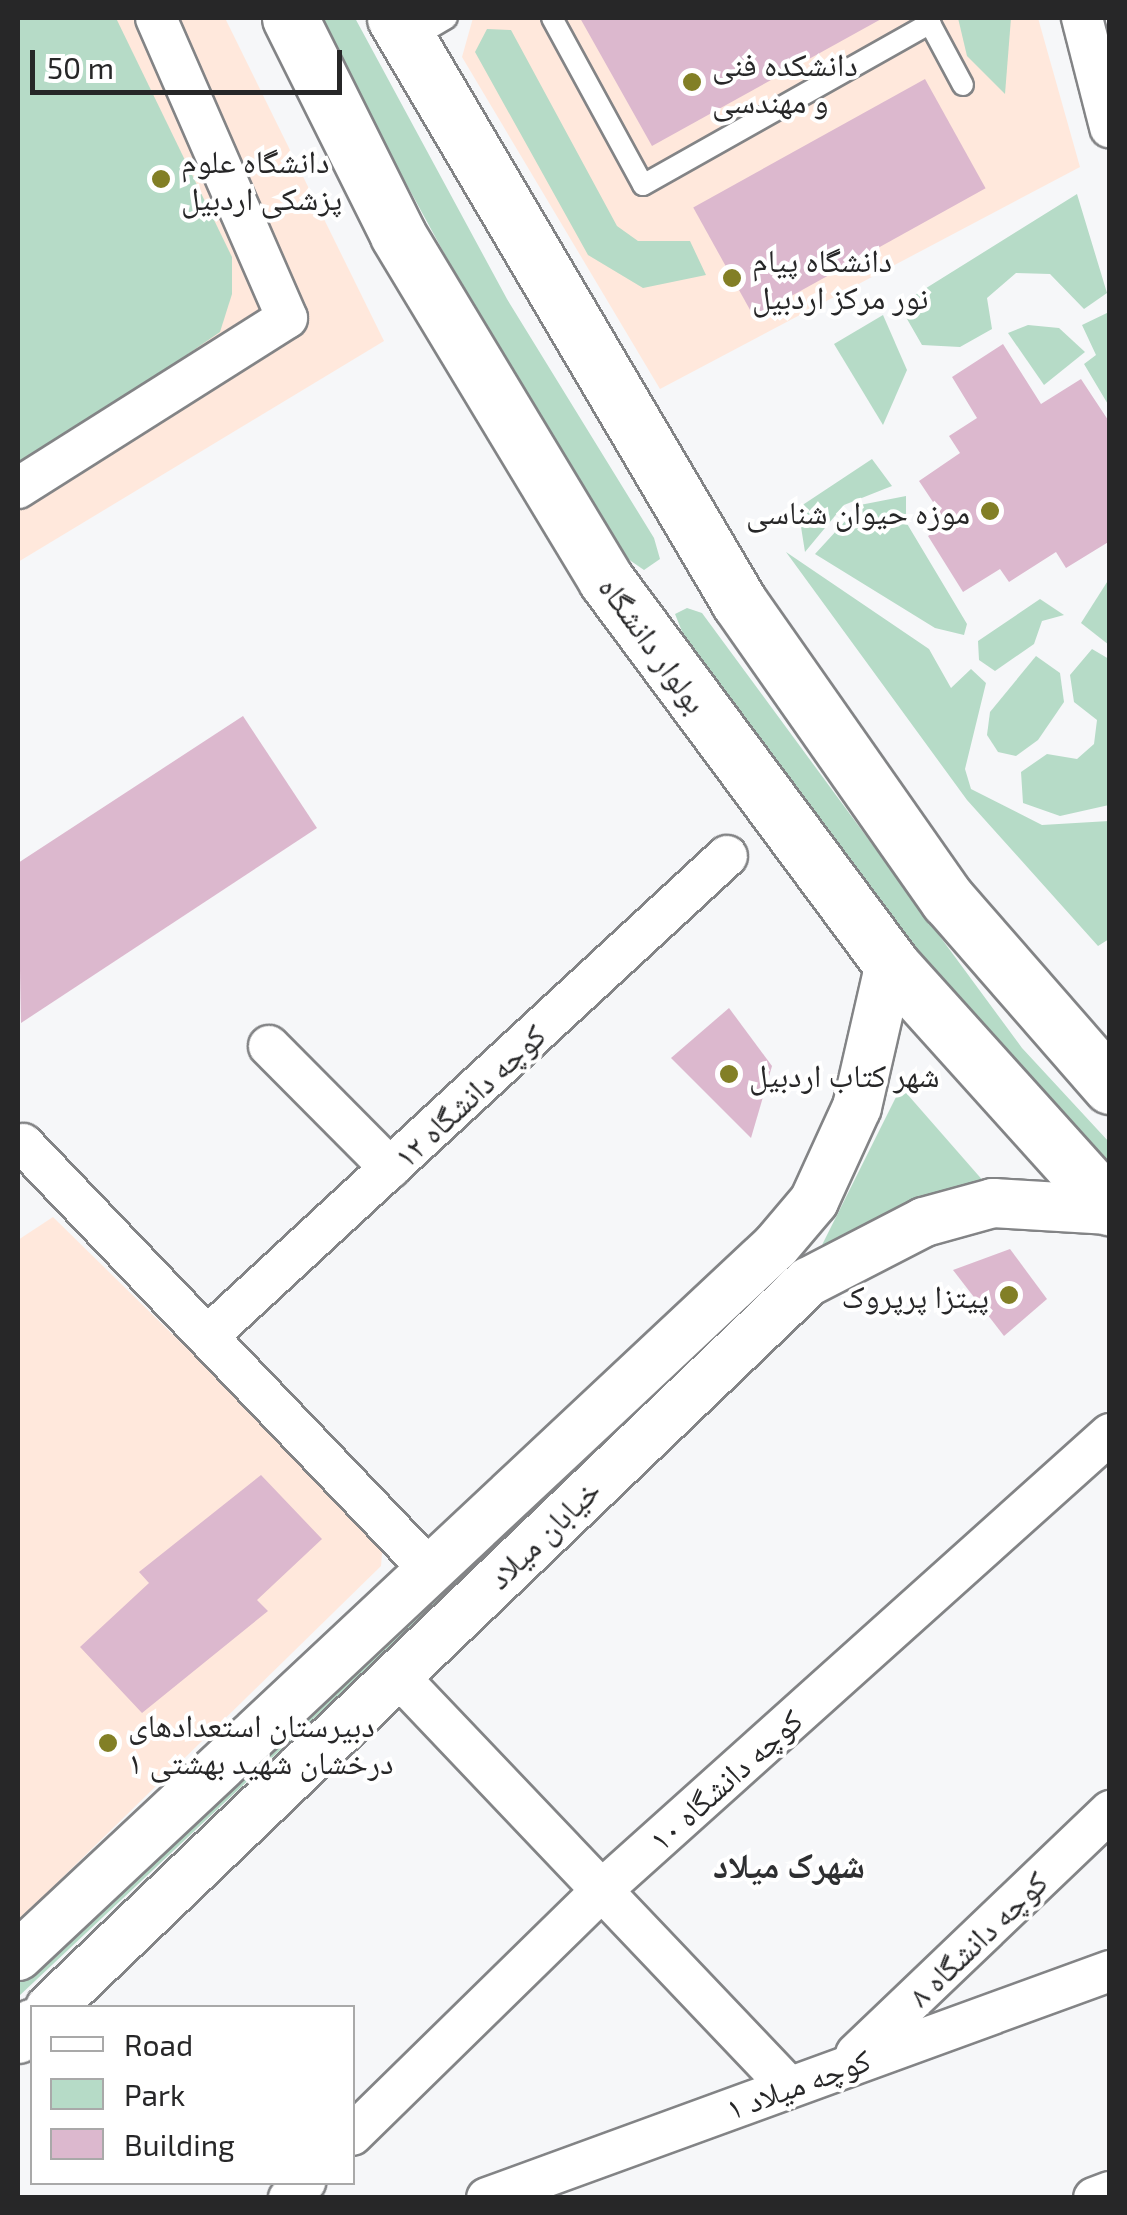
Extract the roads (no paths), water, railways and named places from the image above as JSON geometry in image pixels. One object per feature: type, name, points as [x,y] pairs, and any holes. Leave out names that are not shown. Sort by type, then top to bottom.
[{"type":"main road","name":"بولوار دانشگاه","points":[[290,18],[398,236],[562,511],[890,963],[1110,1209]]},
{"type":"main road","points":[[416,26],[738,602],[948,900],[1110,1086]]},
{"type":"street","points":[[18,488],[287,318],[156,18]]},
{"type":"street","points":[[1082,18],[1110,127]]},
{"type":"street","name":"کوچه دانشگاه ۱۲","points":[[210,1334],[727,856]]},
{"type":"street","name":"خیابان میلاد","points":[[18,1956],[776,1246],[814,1202],[858,1107],[890,963]]},
{"type":"street","points":[[269,1046],[390,1168]]},
{"type":"street","points":[[23,1144],[210,1334],[431,1571]]},
{"type":"street","name":"خیابان میلاد","points":[[53,2005],[808,1282],[924,1222],[993,1203],[1110,1209]]},
{"type":"street","points":[[776,1246],[789,1243],[810,1256],[808,1282]]},
{"type":"street","name":"کوچه دانشگاه ۱۰","points":[[355,2133],[603,1889],[1110,1434]]},
{"type":"street","points":[[396,1674],[788,2085]]},
{"type":"street","name":"کوچه دانشگاه ۸","points":[[844,2066],[1110,1811]]},
{"type":"street","name":"کوچه میلاد ۱","points":[[487,2198],[788,2085],[1110,1972]]},
{"type":"street","points":[[1094,2198],[1110,2192]]},
{"type":"lane","points":[[552,18],[643,185],[929,20],[963,85]]},
{"type":"place","name":"دانشکده فنی و مهندسی","points":[[692,82]]},
{"type":"place","name":"دانشگاه علوم پزشکی اردبیل","points":[[161,179]]},
{"type":"place","name":"دانشگاه پیام نور مرکز اردبیل","points":[[732,278]]},
{"type":"place","name":"موزه حیوان شناسی","points":[[990,511]]},
{"type":"place","name":"شهر کتاب اردبیل","points":[[729,1074]]},
{"type":"place","name":"پیتزا پرپروک","points":[[1009,1295]]},
{"type":"place","name":"دبیرستان استعدادهای درخشان شهید بهشتی ۱","points":[[108,1743]]},
{"type":"district","name":"شهرک میلاد","points":[[789,1864]]}]
